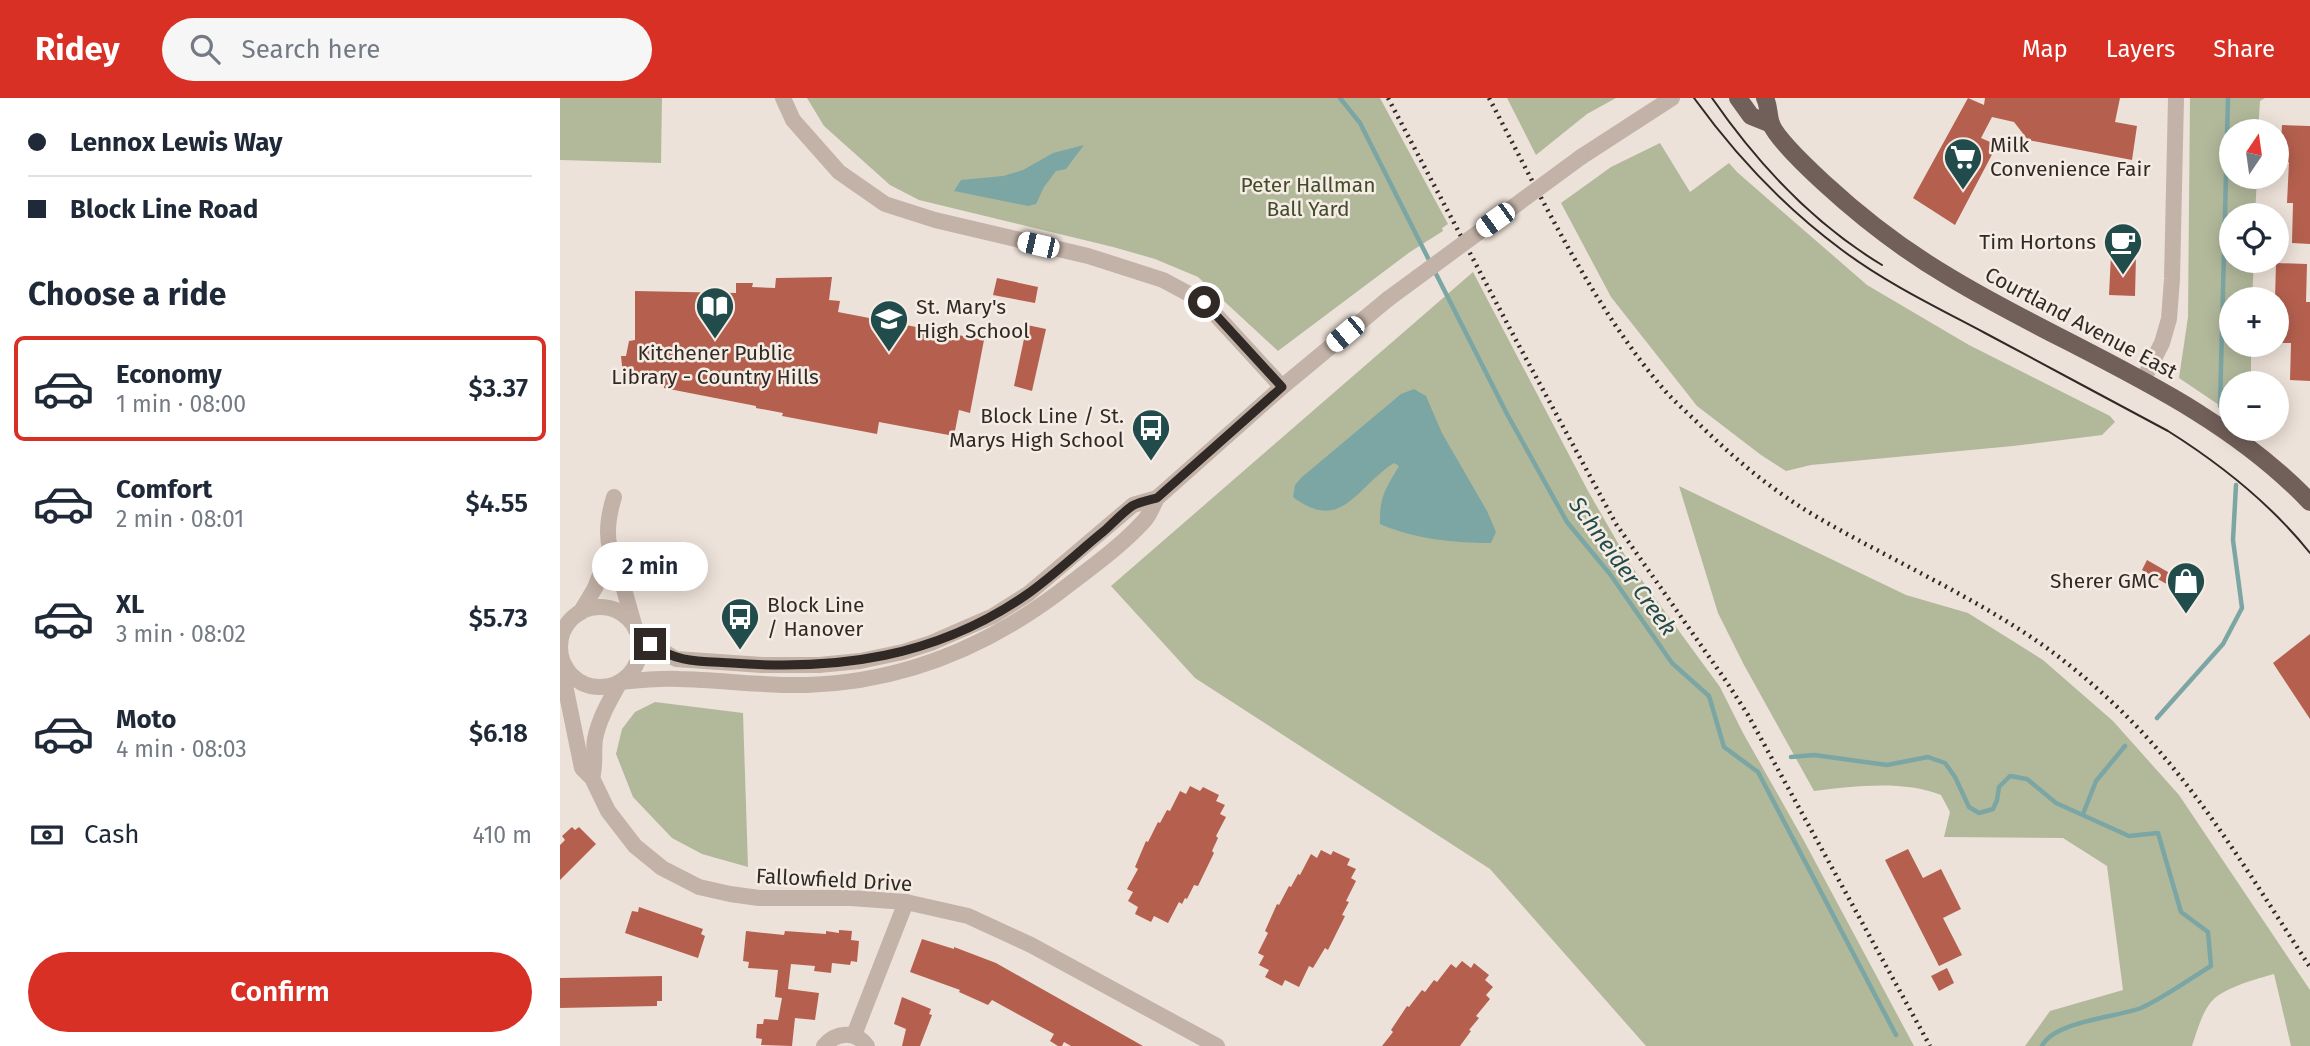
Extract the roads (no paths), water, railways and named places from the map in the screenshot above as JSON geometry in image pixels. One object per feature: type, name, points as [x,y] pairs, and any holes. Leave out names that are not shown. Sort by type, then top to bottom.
[{"type":"main road","name":"Courtland Avenue East","points":[[1738,98],[1751,116],[1771,124]]},
{"type":"main road","name":"Courtland Avenue East","points":[[1765,98],[1771,124],[1795,154],[1876,228],[1907,251],[1974,291],[2143,380],[2207,418],[2256,453],[2289,480],[2310,502]]},
{"type":"street","points":[[783,98],[793,120],[839,172],[886,204],[964,228],[1122,265],[1163,280],[1204,302],[1282,387]]},
{"type":"street","points":[[620,682],[676,679],[819,684],[886,676],[969,649],[1049,601],[1146,519],[1157,498],[1282,387],[1388,299],[1581,157],[1672,98]]},
{"type":"street","points":[[2143,380],[2162,343],[2169,319],[2176,98]]},
{"type":"street","points":[[609,552],[615,561],[640,641],[639,655],[630,674],[607,687],[589,685],[572,676],[563,665],[561,641],[568,624],[580,613],[595,588],[609,552],[609,515],[614,497]]},
{"type":"street","points":[[560,614],[580,613],[595,608],[611,609],[629,619],[650,644],[676,659],[762,665],[819,665],[860,661],[903,652],[958,633],[993,616],[1027,594],[1133,505],[1157,498]]},
{"type":"street","name":"Fallowfield Drive","points":[[563,665],[582,768],[593,778],[608,811],[635,846],[662,868],[699,887],[759,898],[851,898],[906,902],[968,916],[1031,945],[1217,1046]]},
{"type":"street","name":"Fallowfield Drive","points":[[593,778],[596,769],[596,735],[602,716],[620,682]]},
{"type":"street","points":[[854,1035],[906,902]]},
{"type":"street","points":[[824,1046],[836,1036],[845,1034],[854,1035],[867,1046]]},
{"type":"water","points":[[1084,145],[1066,169],[1056,171],[1036,204],[1028,206],[954,191],[961,180],[1003,176],[1023,170],[1053,153]]},
{"type":"water","points":[[1414,389],[1426,396],[1442,433],[1487,511],[1496,532],[1491,543],[1434,539],[1380,524],[1384,493],[1399,466],[1394,463],[1348,503],[1336,509],[1324,511],[1310,507],[1293,497],[1295,485],[1302,477],[1401,394]]},
{"type":"waterway","name":"Schneider Creek","points":[[1340,98],[1360,123],[1430,262]]},
{"type":"waterway","points":[[2221,371],[2228,98]]},
{"type":"waterway","name":"Schneider Creek","points":[[1434,270],[1507,414],[1567,522],[1610,574],[1672,663],[1709,696],[1724,747],[1758,772],[1896,1035]]},
{"type":"waterway","points":[[2157,718],[2223,644],[2242,608],[2233,540],[2236,485]]},
{"type":"waterway","points":[[2083,814],[2096,781],[2125,746]]},
{"type":"waterway","name":"Schneider Creek","points":[[1791,757],[1814,755],[1887,765],[1928,757],[1945,763],[1969,807],[1979,813],[1993,809],[1999,787],[2010,776],[2027,779],[2056,803],[2129,836],[2158,833],[2181,912],[2208,932],[2211,966],[2141,1008],[2073,1025],[2059,1031],[2042,1046]]},
{"type":"tram line","points":[[1694,98],[1762,180],[1801,217],[1842,250],[1912,294],[2168,431],[2207,457],[2262,501],[2310,553]]},
{"type":"tram line","points":[[1712,98],[1748,146],[1788,190],[1833,231],[1882,265]]},
{"type":"railway","points":[[1388,98],[1616,524],[1748,715],[1930,1046]]},
{"type":"railway","points":[[1489,98],[1592,288],[1615,324],[1666,392],[1728,451],[1785,497],[1846,534],[1994,614],[2051,651],[2094,686],[2159,751],[2200,802],[2310,967]]},
{"type":"place","name":"Milk Convenience Fair","points":[[1963,191]]},
{"type":"place","name":"Tim Hortons","points":[[2123,276]]},
{"type":"place","name":"Kitchener Public Library - Country Hills","points":[[715,340]]},
{"type":"place","name":"St. Mary's High School","points":[[889,353]]},
{"type":"place","name":"Block Line / St. Marys High School","points":[[1151,462]]},
{"type":"place","name":"Sherer GMC","points":[[2186,615]]},
{"type":"place","name":"Block Line / Hanover","points":[[740,651]]},
{"type":"park label","name":"Peter Hallman Ball Yard","points":[[1308,197]]}]
